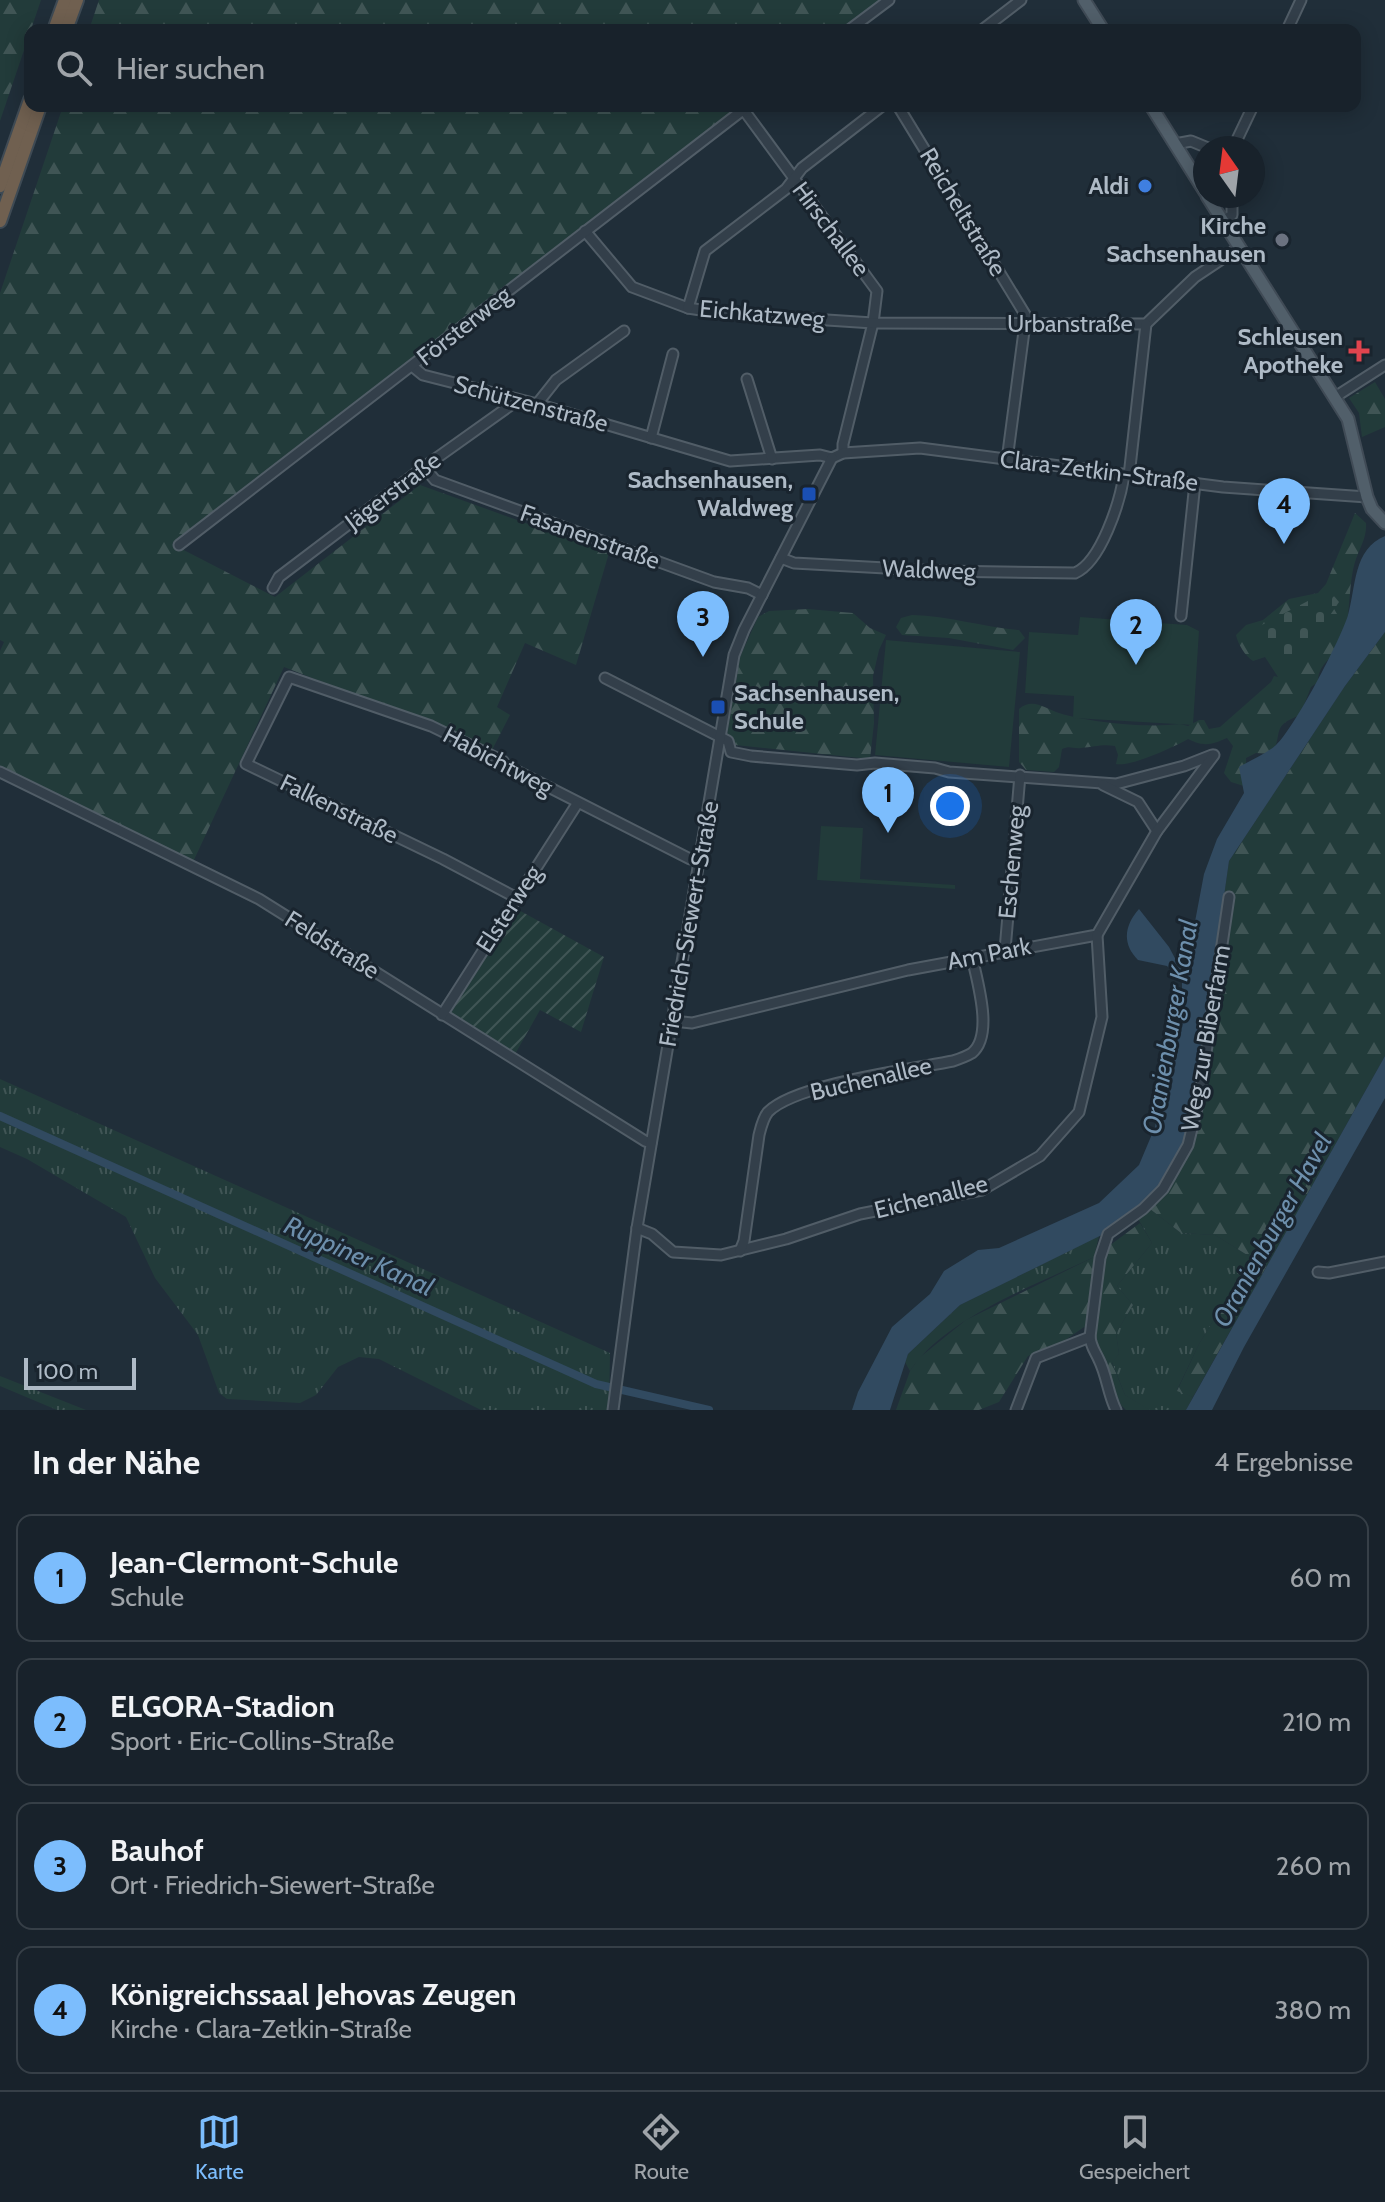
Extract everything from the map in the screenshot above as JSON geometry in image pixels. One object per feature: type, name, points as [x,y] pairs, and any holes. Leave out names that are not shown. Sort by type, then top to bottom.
[{"type":"highway","points":[[56,24],[65,0]]},
{"type":"highway","points":[[68,24],[77,0]]},
{"type":"highway","points":[[0,186],[26,112]]},
{"type":"highway","points":[[0,221],[38,112]]},
{"type":"main road","points":[[1084,0],[1099,24]]},
{"type":"main road","points":[[1155,112],[1193,173]]},
{"type":"main road","points":[[1215,208],[1335,397],[1352,429],[1367,497],[1372,509],[1385,523]]},
{"type":"street","points":[[857,24],[889,0]]},
{"type":"street","points":[[990,24],[1021,0]]},
{"type":"street","points":[[1290,24],[1301,0]]},
{"type":"street","name":"Försterweg","points":[[179,545],[741,112]]},
{"type":"street","name":"Hirschallee","points":[[749,112],[877,291],[873,323],[843,453]]},
{"type":"street","points":[[688,308],[705,251],[786,189],[802,168],[874,112]]},
{"type":"street","name":"Reicheltstraße","points":[[902,112],[1026,316],[1026,325]]},
{"type":"street","points":[[1239,136],[1250,112]]},
{"type":"street","points":[[1175,144],[1193,142]]},
{"type":"street","points":[[1223,221],[1232,215],[1232,208]]},
{"type":"street","name":"Eichkatzweg","points":[[585,231],[632,287],[688,308],[873,323]]},
{"type":"street","name":"Urbanstraße","points":[[873,323],[1146,324],[1195,277],[1240,247]]},
{"type":"street","points":[[1127,475],[1146,324]]},
{"type":"street","points":[[1007,460],[1026,325]]},
{"type":"street","points":[[537,404],[556,380],[624,331]]},
{"type":"street","points":[[651,438],[673,354]]},
{"type":"street","points":[[1335,397],[1385,365]]},
{"type":"street","name":"Schützenstraße","points":[[412,366],[423,375],[537,404],[730,461],[820,455],[832,458]]},
{"type":"street","points":[[747,379],[772,459]]},
{"type":"street","name":"Jägerstraße","points":[[273,588],[279,577],[518,400]]},
{"type":"street","name":"Clara-Zetkin-Straße","points":[[832,458],[843,453],[920,448],[1195,483],[1367,497]]},
{"type":"street","name":"Friedrich-Siewert-Straße","points":[[614,1408],[637,1228],[734,655],[832,458]]},
{"type":"street","name":"Fasanenstraße","points":[[424,467],[435,480],[714,582],[748,588],[762,595]]},
{"type":"street","name":"Waldweg","points":[[781,558],[794,563],[1069,574],[1079,571],[1093,559],[1127,475]]},
{"type":"street","points":[[1181,616],[1195,483]]},
{"type":"street","name":"Habichtweg","points":[[289,677],[431,726],[503,761],[505,765],[577,804],[700,861]]},
{"type":"street","name":"Falkenstraße","points":[[289,677],[246,764],[517,898]]},
{"type":"street","points":[[605,678],[728,741],[731,752],[751,756],[1125,782],[1214,755],[1157,831],[1097,935]]},
{"type":"street","name":"Feldstraße","points":[[0,772],[259,899],[651,1143]]},
{"type":"street","name":"Eschenweg","points":[[1005,950],[1020,775]]},
{"type":"street","points":[[1097,782],[1138,802],[1157,831]]},
{"type":"street","name":"Elsterweg","points":[[442,1015],[577,804]]},
{"type":"street","name":"Weg zur Biberfarm","points":[[1116,1410],[1109,1397],[1099,1360],[1091,1348],[1100,1258],[1108,1234],[1143,1209],[1163,1189],[1188,1145],[1199,1100],[1229,897]]},
{"type":"street","name":"Am Park","points":[[673,1021],[692,1023],[908,970],[1097,935]]},
{"type":"street","name":"Eichenallee","points":[[637,1228],[652,1234],[673,1252],[704,1255],[740,1251],[860,1214],[982,1190],[1040,1156],[1079,1112],[1102,1017],[1097,935]]},
{"type":"street","name":"Buchenallee","points":[[740,1251],[759,1135],[770,1110],[788,1099],[827,1086],[953,1061],[971,1053],[980,1042],[983,1027],[972,957]]},
{"type":"street","points":[[1318,1272],[1329,1273],[1385,1262]]},
{"type":"street","points":[[1016,1410],[1036,1358],[1090,1337]]},
{"type":"green space","points":[[0,0],[41,0],[33,24],[24,24],[24,50],[0,121]]},
{"type":"green space","points":[[99,0],[881,0],[850,24],[91,24]]},
{"type":"green space","points":[[61,112],[735,112],[172,544],[275,597],[420,485],[609,553],[576,665],[525,643],[497,707],[510,715],[491,752],[432,725],[284,667],[193,862],[0,770],[0,651],[4,642],[0,640],[0,293]]},
{"type":"green space","points":[[1375,382],[1385,399],[1385,427],[1362,437],[1359,413],[1349,398]]},
{"type":"green space","points":[[1355,513],[1366,523],[1366,528],[1353,568],[1343,640],[1321,669],[1318,682],[1311,687],[1300,715],[1279,730],[1272,754],[1256,753],[1246,758],[1247,787],[1231,782],[1224,773],[1233,746],[1227,738],[1208,744],[1188,739],[1152,756],[1123,764],[1116,764],[1118,755],[1115,746],[1067,747],[1062,749],[1059,767],[1054,772],[1026,770],[1019,762],[1019,709],[1029,704],[1072,717],[1103,722],[1188,726],[1204,720],[1209,729],[1220,727],[1274,676],[1278,677],[1265,657],[1253,661],[1247,656],[1236,635],[1246,625],[1263,620],[1289,599],[1318,593],[1326,584]]},
{"type":"green space","points":[[1329,590],[1339,602],[1289,676],[1257,634],[1256,628]]},
{"type":"green space","points":[[808,609],[853,613],[870,628],[886,635],[873,676],[874,723],[870,759],[735,745],[727,735],[740,657],[758,617],[769,611]]},
{"type":"green space","points":[[912,615],[1019,630],[1025,638],[1013,650],[949,638],[902,635],[896,627],[901,618]]},
{"type":"green space","points":[[1080,617],[1187,625],[1199,631],[1193,725],[1073,718],[1074,696],[1025,693],[1029,632],[1078,635]]},
{"type":"green space","points":[[1385,632],[1385,1056],[1193,1397],[1177,1391],[1199,1344],[1252,1258],[1215,1235],[1181,1233],[1141,1202],[1162,1183],[1194,1108],[1229,861],[1345,686]]},
{"type":"green space","points":[[886,640],[1020,652],[1009,767],[875,755]]},
{"type":"green space","points":[[821,826],[863,828],[860,879],[955,885],[955,889],[817,880]]},
{"type":"green space","points":[[515,908],[604,957],[581,1032],[540,1010],[514,1056],[449,1016]]},
{"type":"green space","points":[[0,1079],[610,1353],[609,1410],[481,1410],[379,1359],[359,1357],[338,1367],[316,1395],[300,1403],[227,1399],[219,1393],[198,1335],[155,1278],[126,1217],[27,1159],[0,1147]]},
{"type":"green space","points":[[1141,1202],[1181,1233],[1215,1235],[1252,1258],[1199,1344],[1177,1390],[1193,1397],[1186,1410],[1149,1410],[1125,1395],[1112,1362],[1119,1354],[1116,1333],[1133,1305],[1117,1286],[1152,1243],[1133,1210]]},
{"type":"green space","points":[[1140,1223],[1152,1243],[1117,1286],[1133,1305],[1116,1333],[1119,1354],[1112,1363],[1125,1395],[1150,1410],[1126,1410],[1121,1405],[1095,1343],[1096,1335],[1084,1327],[1057,1346],[1028,1356],[999,1402],[979,1410],[896,1410],[910,1371],[919,1358],[966,1320],[1094,1257]]},
{"type":"green space","points":[[1099,1236],[1094,1257],[968,1319],[925,1352],[910,1371],[905,1362],[908,1354],[960,1305]]},
{"type":"green space","points":[[0,1376],[86,1410],[57,1410],[0,1386]]},
{"type":"water","points":[[1385,536],[1385,632],[1345,686],[1229,861],[1194,1108],[1182,1147],[1162,1183],[1112,1230],[960,1305],[908,1354],[890,1410],[852,1410],[858,1392],[892,1327],[930,1294],[944,1271],[978,1250],[999,1248],[1099,1203],[1139,1165],[1155,1127],[1182,981],[1167,966],[1138,960],[1127,941],[1130,922],[1139,909],[1169,947],[1178,964],[1187,964],[1204,874],[1217,839],[1244,793],[1239,767],[1276,745],[1294,721],[1344,627],[1361,559],[1375,542]]},
{"type":"water","points":[[1385,1056],[1385,1098],[1244,1347],[1212,1410],[1186,1410]]},
{"type":"waterway","name":"Ruppiner Kanal","points":[[0,1116],[596,1384],[709,1410]]},
{"type":"place","name":"Aldi","points":[[1145,186]]},
{"type":"place","name":"Kirche Sachsenhausen","points":[[1282,240]]},
{"type":"place","name":"Schleusen Apotheke","points":[[1359,351]]},
{"type":"place","name":"Sachsenhausen, Waldweg","points":[[809,494]]},
{"type":"place","name":"Königreichssaal Jehovas Zeugen","points":[[1284,544]]},
{"type":"place","name":"Bauhof","points":[[703,657]]},
{"type":"place","name":"ELGORA-Stadion","points":[[1136,665]]},
{"type":"place","name":"Sachsenhausen, Schule","points":[[718,707]]},
{"type":"place","name":"Jean-Clermont-Schule","points":[[888,833]]},
{"type":"water label","name":"Oranienburger Kanal","points":[[1170,1027]]},
{"type":"water label","name":"Oranienburger Havel","points":[[1272,1230]]}]
